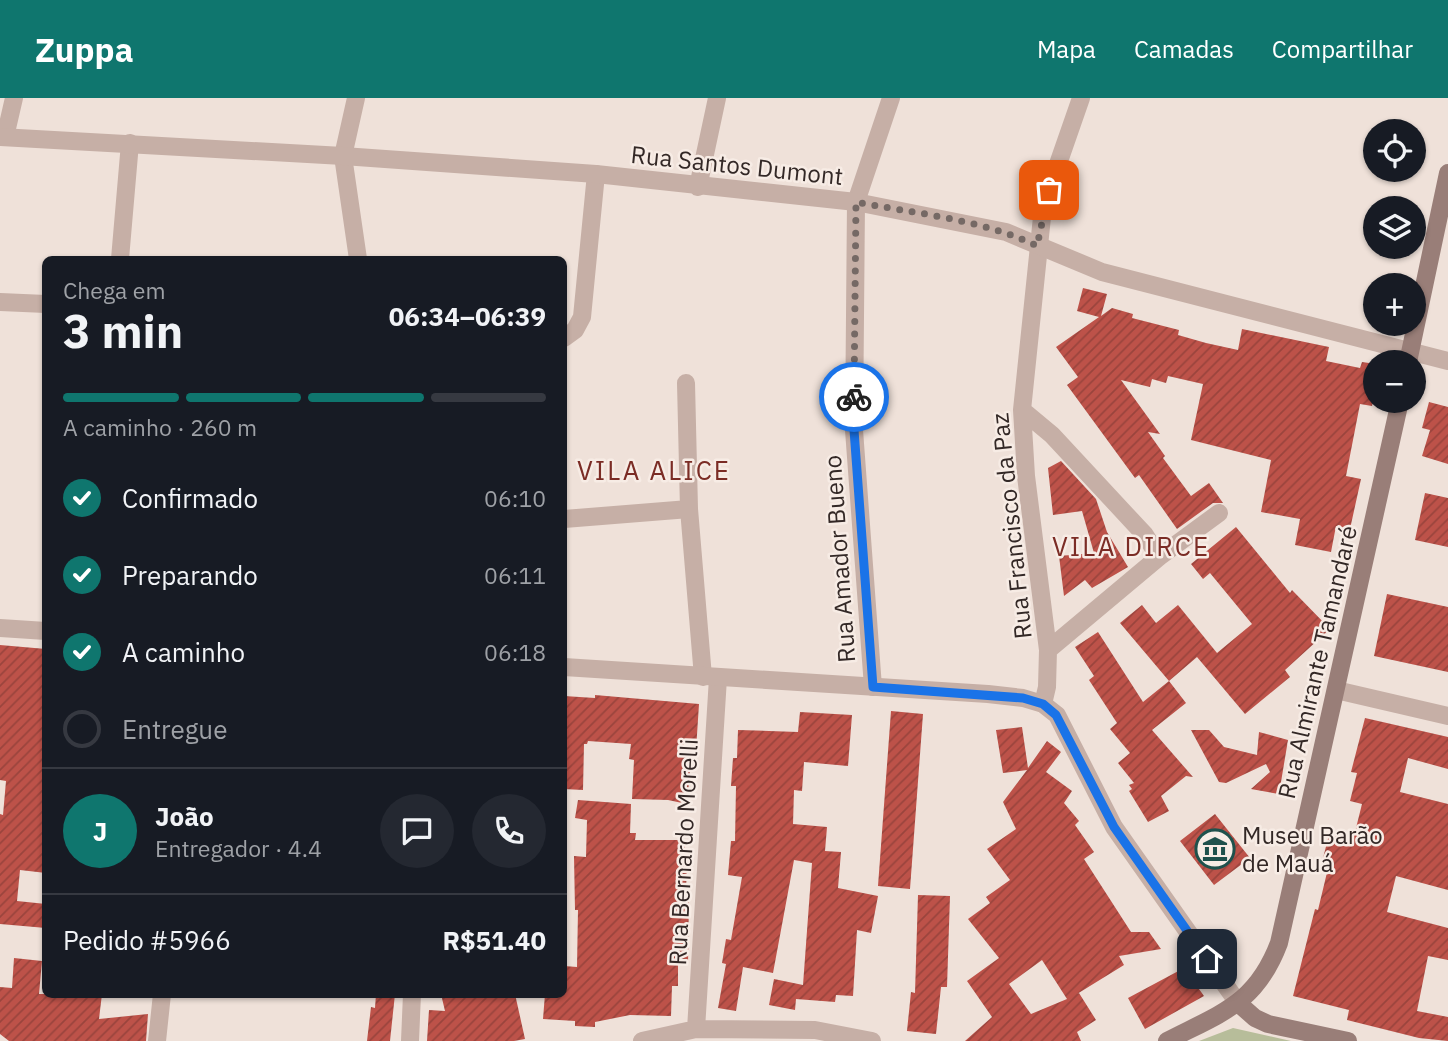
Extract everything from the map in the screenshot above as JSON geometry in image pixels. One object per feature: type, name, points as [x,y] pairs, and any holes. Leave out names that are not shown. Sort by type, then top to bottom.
[{"type":"main road","points":[[1410,350],[1448,173]]},
{"type":"main road","name":"Rua Almirante Tamandaré","points":[[1174,1039],[1238,1003],[1270,968],[1279,943],[1397,413]]},
{"type":"main road","points":[[1238,1003],[1255,1018],[1268,1024],[1348,1041]]},
{"type":"street","points":[[3,137],[14,98]]},
{"type":"street","points":[[356,98],[343,156],[358,256]]},
{"type":"street","points":[[698,187],[717,98]]},
{"type":"street","name":"Rua Amador Bueno","points":[[873,687],[854,430],[856,202],[891,98]]},
{"type":"street","name":"Rua Francisco da Paz","points":[[1043,704],[1047,687],[1048,650],[1026,476],[1022,410],[1037,246],[1049,190],[1082,98]]},
{"type":"street","name":"Rua Santos Dumont","points":[[3,137],[343,156],[596,174],[856,202],[993,229],[1102,272],[1384,350]]},
{"type":"street","points":[[120,256],[130,143]]},
{"type":"street","points":[[567,336],[575,330],[582,317],[596,174]]},
{"type":"street","points":[[0,302],[42,304]]},
{"type":"street","name":"Rua Santos Dumont","points":[[1426,359],[1448,361]]},
{"type":"street","name":"Rua Bernardo Morelli","points":[[687,383],[689,509],[710,677],[696,1029]]},
{"type":"street","points":[[1022,410],[1052,435],[1145,535],[1159,557]]},
{"type":"street","points":[[567,519],[689,509]]},
{"type":"street","points":[[1048,650],[1159,557],[1219,513]]},
{"type":"street","points":[[0,628],[42,631]]},
{"type":"street","points":[[567,667],[988,694],[1023,698],[1043,704],[1056,715],[1068,733],[1087,778],[1114,827],[1238,1003]]},
{"type":"street","points":[[1336,690],[1448,716]]},
{"type":"street","points":[[157,1041],[162,998]]},
{"type":"street","points":[[410,1041],[412,998]]},
{"type":"street","points":[[642,1041],[696,1029],[820,1035],[872,1041]]},
{"type":"green space","points":[[1233,1028],[1291,1041],[1199,1041]]},
{"type":"building","points":[[1083,288],[1107,294],[1101,316],[1112,308],[1133,314],[1132,318],[1179,330],[1178,335],[1238,350],[1242,329],[1329,347],[1326,361],[1360,368],[1363,362],[1363,404],[1360,404],[1346,476],[1361,479],[1350,529],[1336,526],[1331,552],[1295,545],[1300,519],[1261,512],[1271,460],[1191,440],[1203,384],[1168,376],[1166,383],[1152,379],[1150,387],[1121,380],[1160,434],[1148,432],[1191,496],[1209,483],[1223,503],[1213,503],[1177,529],[1139,475],[1135,478],[1067,385],[1078,377],[1056,347],[1099,317],[1077,311]]},
{"type":"building","points":[[1429,402],[1448,407],[1448,464],[1422,456],[1430,430],[1422,428]]},
{"type":"building","points":[[1061,461],[1096,499],[1107,532],[1128,567],[1092,588],[1085,580],[1064,596],[1059,556],[1094,553],[1082,511],[1053,515],[1048,468]]},
{"type":"building","points":[[1425,493],[1448,498],[1448,547],[1415,540]]},
{"type":"building","points":[[1236,527],[1290,593],[1292,590],[1330,629],[1285,670],[1290,677],[1245,714],[1197,657],[1169,681],[1120,623],[1142,605],[1156,623],[1178,605],[1217,653],[1252,624],[1210,573],[1203,579],[1191,564]]},
{"type":"building","points":[[1387,594],[1448,607],[1448,672],[1374,656]]},
{"type":"building","points":[[1098,632],[1143,702],[1169,681],[1186,703],[1152,730],[1193,777],[1186,776],[1161,796],[1169,811],[1148,822],[1129,791],[1132,789],[1129,785],[1134,783],[1118,763],[1130,753],[1110,729],[1117,723],[1089,680],[1094,676],[1075,647]]},
{"type":"building","points":[[0,645],[42,649],[42,873],[20,870],[17,901],[42,904],[42,928],[0,924],[0,814],[3,815],[6,781],[0,780]]},
{"type":"building","points":[[595,695],[699,704],[696,750],[692,749],[687,804],[668,800],[632,799],[634,760],[629,759],[631,744],[588,741],[584,744],[583,790],[567,789],[567,696],[595,698]]},
{"type":"building","points":[[891,711],[923,714],[910,889],[878,886]]},
{"type":"building","points":[[800,712],[852,715],[848,766],[804,762],[802,791],[794,790],[793,824],[827,827],[825,851],[841,852],[838,888],[878,896],[871,933],[857,930],[853,996],[836,995],[835,1002],[796,999],[795,1010],[769,1005],[774,979],[803,985],[812,863],[794,860],[773,973],[743,967],[736,1011],[718,1008],[726,964],[722,963],[726,939],[731,940],[742,877],[728,875],[731,841],[735,841],[736,786],[731,786],[733,758],[737,758],[738,730],[798,732]]},
{"type":"building","points":[[1365,718],[1448,737],[1448,769],[1408,758],[1400,792],[1448,804],[1448,890],[1396,876],[1387,912],[1448,928],[1448,960],[1428,956],[1417,1011],[1448,1017],[1448,1041],[1419,1038],[1347,1020],[1349,1010],[1293,996],[1330,860],[1323,858],[1329,835],[1353,840],[1362,804],[1350,801],[1357,773],[1351,772]]},
{"type":"building","points":[[1022,727],[1028,768],[1047,741],[1061,752],[1046,772],[1072,791],[1064,803],[1079,821],[1075,825],[1094,852],[1084,859],[1131,932],[1149,932],[1161,949],[1119,956],[1124,965],[1077,994],[1079,993],[1096,1020],[1077,1032],[1081,1041],[965,1041],[992,1017],[967,981],[999,958],[968,919],[990,903],[986,897],[1010,880],[987,849],[1016,829],[1003,802],[1027,770],[1003,773],[996,730]],"holes":[[[1042,960],[1067,999],[1031,1014],[1009,984]]]},
{"type":"building","points":[[1191,730],[1209,730],[1224,747],[1257,755],[1259,732],[1288,740],[1279,794],[1251,789],[1270,772],[1266,764],[1226,783],[1219,782]]},
{"type":"building","points":[[578,800],[631,804],[630,833],[636,833],[635,840],[685,840],[686,893],[689,893],[688,965],[678,964],[678,986],[672,986],[671,1016],[630,1015],[595,1022],[595,1027],[575,1026],[575,1021],[543,1019],[545,998],[567,998],[567,966],[577,967],[578,910],[575,910],[574,856],[586,857],[587,820],[575,818]]},
{"type":"building","name":"Museu Barão de Mauá","points":[[1215,814],[1250,858],[1214,885],[1180,841]]},
{"type":"building","points":[[918,895],[950,896],[947,987],[941,987],[936,1034],[907,1031],[911,992],[915,993]]},
{"type":"building","points":[[14,958],[42,961],[39,994],[42,994],[42,998],[102,998],[99,1019],[148,1014],[146,1041],[9,1041],[0,1034],[0,987],[12,988]]},
{"type":"building","points":[[1184,968],[1204,996],[1145,1029],[1128,998]]},
{"type":"building","points":[[376,998],[395,998],[390,1041],[367,1041],[371,1007],[375,1008]]},
{"type":"building","points":[[442,998],[516,998],[525,1039],[427,1041],[429,1010],[445,1011]]},
{"type":"way so far","points":[[854,397],[856,202],[1006,232],[1037,246],[1049,190]]},
{"type":"place","name":"Museu Barão de Mauá","points":[[1215,849]]},
{"type":"district","name":"VILA ALICE","points":[[654,470]]},
{"type":"district","name":"VILA DIRCE","points":[[1131,546]]},
{"type":"route","points":[[854,397],[854,430],[873,687],[988,694],[1023,698],[1043,704],[1056,715],[1068,733],[1087,778],[1114,827],[1207,959]]}]
